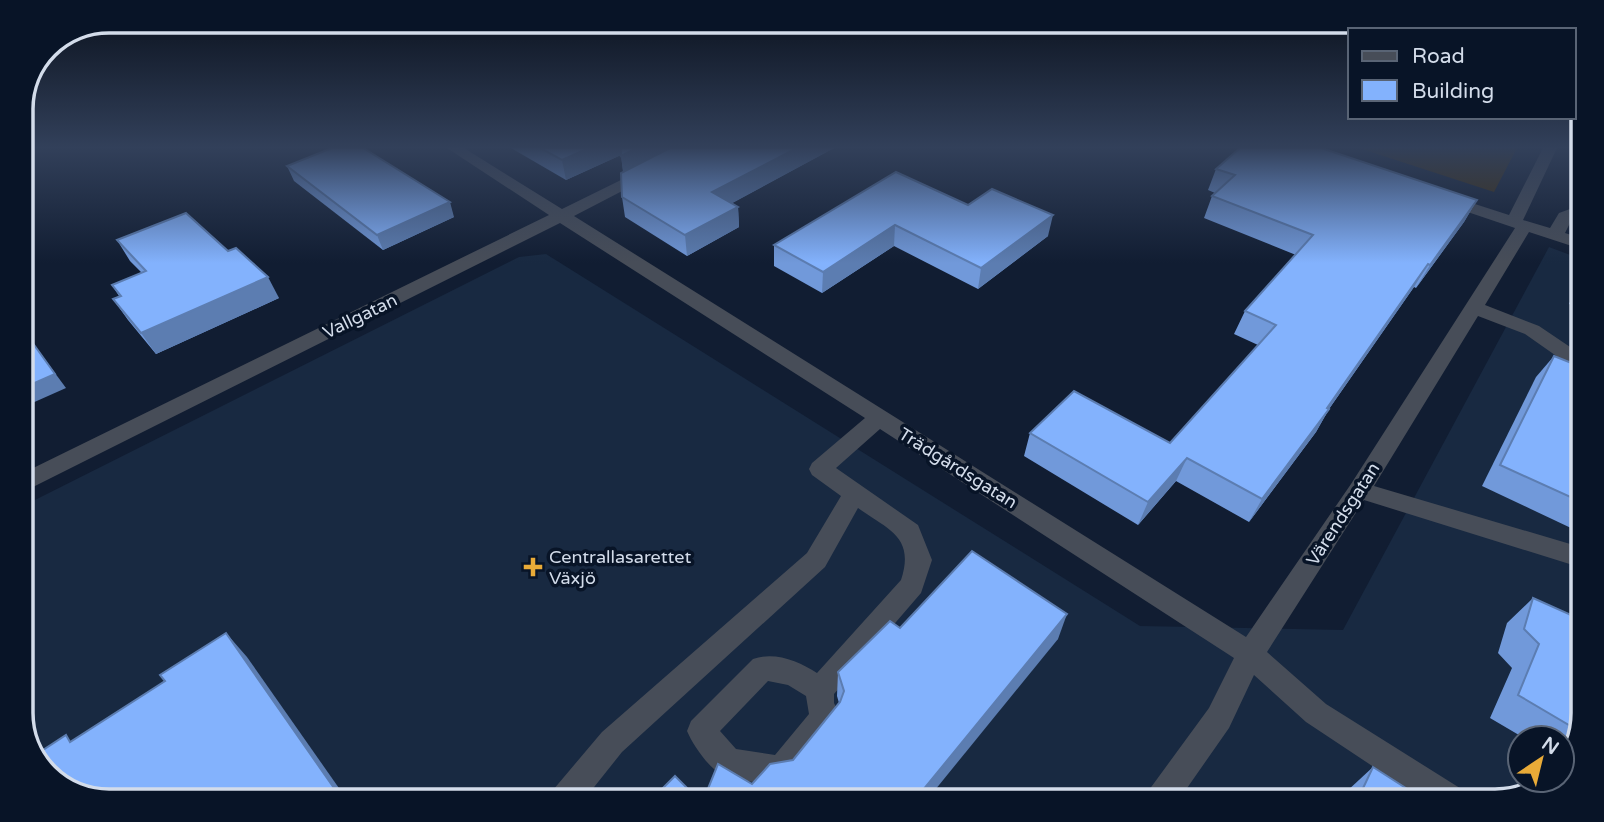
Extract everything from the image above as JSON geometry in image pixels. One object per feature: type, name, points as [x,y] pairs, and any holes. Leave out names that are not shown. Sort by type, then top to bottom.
[{"type":"street","name":"Trädgårdsgatan","points":[[515,186],[1250,654],[1317,713],[1434,789]]},
{"type":"street","name":"Vallgatan","points":[[33,478],[621,186]]},
{"type":"street","name":"Värendsgatan","points":[[1169,789],[1219,718],[1250,654],[1359,490],[1474,307],[1520,224],[1535,186]]},
{"type":"street","points":[[1432,194],[1571,241]]},
{"type":"street","points":[[1555,236],[1565,216],[1571,214]]},
{"type":"street","points":[[1474,307],[1532,330],[1571,357]]},
{"type":"street","points":[[820,690],[794,673],[762,668],[701,731],[729,763],[781,770],[826,715],[820,707],[820,690],[912,585],[920,560],[910,532],[820,469],[879,418]]},
{"type":"street","points":[[1359,490],[1571,554]]},
{"type":"street","points":[[574,789],[612,742],[816,560],[855,493]]},
{"type":"shaded area","points":[[1477,186],[1497,186],[1494,192]]},
{"type":"shaded area","name":"Centrallasarettet Växjö","points":[[1549,247],[1571,255],[1571,713],[1570,724],[1506,724],[1505,788],[99,788],[75,781],[59,770],[46,755],[37,737],[33,718],[33,501],[519,257],[546,254],[1140,626],[1343,630]]},
{"type":"building","points":[[314,186],[425,186],[450,202],[377,235]]},
{"type":"building","points":[[622,186],[723,186],[712,192],[738,207],[685,235],[622,197]]},
{"type":"building","points":[[872,186],[927,186],[968,205],[992,189],[1053,215],[981,268],[895,225],[823,272],[774,245]]},
{"type":"building","points":[[1223,186],[1436,186],[1477,200],[1430,265],[1428,264],[1327,408],[1329,409],[1262,499],[1187,458],[1148,502],[1030,433],[1074,391],[1170,443],[1276,325],[1245,311],[1313,235],[1212,196]]},
{"type":"building","points":[[186,213],[228,251],[236,248],[268,277],[141,333],[113,299],[121,296],[112,285],[146,271],[117,240]]},
{"type":"building","points":[[33,343],[55,374],[33,384]]},
{"type":"building","points":[[1554,356],[1571,363],[1571,497],[1500,465]]},
{"type":"building","points":[[972,551],[1067,614],[924,789],[708,789],[718,764],[752,784],[770,764],[793,760],[840,702],[844,691],[838,672],[890,621],[900,628]]},
{"type":"building","points":[[1533,598],[1571,616],[1570,724],[1518,695],[1539,644],[1524,629]]},
{"type":"building","points":[[226,633],[335,789],[109,789],[75,781],[52,763],[43,750],[66,735],[70,742],[165,681],[160,675]]},
{"type":"building","points":[[1373,767],[1407,789],[1363,789]]},
{"type":"building","points":[[675,776],[688,789],[662,789]]},
{"type":"place","name":"Centrallasarettet Växjö","points":[[533,567]]}]
